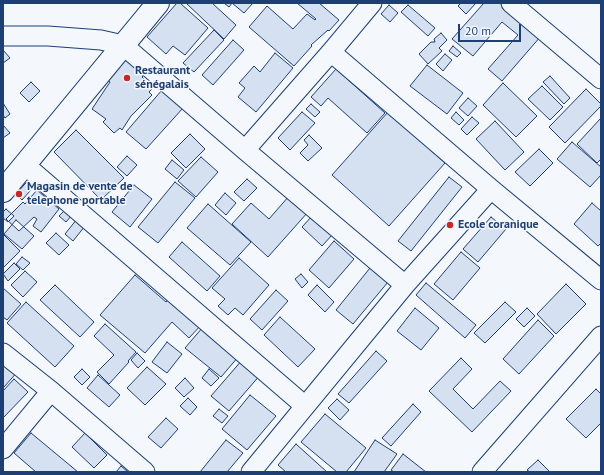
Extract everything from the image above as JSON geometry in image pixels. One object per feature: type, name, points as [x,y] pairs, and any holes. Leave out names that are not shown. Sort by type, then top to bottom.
[{"type":"street","points":[[3,191],[158,3]]},
{"type":"street","points":[[245,150],[372,3]]},
{"type":"street","points":[[510,3],[601,79]]},
{"type":"street","points":[[3,36],[48,36],[101,40],[123,45],[405,285]]},
{"type":"street","points":[[331,52],[491,189],[601,280]]},
{"type":"street","points":[[25,165],[305,406]]},
{"type":"street","points":[[251,472],[405,285],[491,189]]},
{"type":"street","points":[[482,472],[601,336]]},
{"type":"street","points":[[3,352],[145,472]]},
{"type":"street","points":[[3,449],[51,391]]},
{"type":"building","points":[[177,3],[180,3],[208,28],[185,55],[173,46],[166,54],[147,37]]},
{"type":"building","points":[[186,3],[212,3],[236,25],[224,39]]},
{"type":"building","points":[[224,3],[232,3],[229,7]]},
{"type":"building","points":[[232,3],[253,3],[244,13]]},
{"type":"building","points":[[297,3],[319,3],[339,20],[329,31],[328,30],[311,45],[312,46],[294,66],[249,27],[267,6],[293,29],[307,14],[315,20],[316,19]]},
{"type":"building","points":[[461,3],[476,3],[466,14],[458,6]]},
{"type":"building","points":[[484,3],[503,3],[541,36],[502,81],[488,69],[518,35],[502,22],[473,56],[452,39]]},
{"type":"building","points":[[389,5],[398,13],[390,22],[381,14]]},
{"type":"building","points":[[408,5],[435,28],[428,36],[401,12]]},
{"type":"building","points":[[214,30],[224,40],[194,72],[183,63]]},
{"type":"building","points":[[441,33],[447,40],[439,48],[442,51],[428,64],[419,54],[431,42],[435,42],[434,39]]},
{"type":"building","points":[[233,40],[244,50],[213,85],[202,75]]},
{"type":"building","points":[[453,46],[461,53],[457,57],[449,51]]},
{"type":"building","points":[[3,50],[10,58],[3,63]]},
{"type":"building","points":[[275,53],[293,68],[256,112],[238,97],[245,88],[239,83],[254,66],[260,72]]},
{"type":"building","points":[[445,54],[452,60],[443,71],[436,64]]},
{"type":"building","points":[[129,55],[146,73],[142,77],[153,88],[149,92],[152,95],[131,116],[122,130],[120,128],[114,133],[103,122],[106,119],[92,109],[110,82],[106,79]]},
{"type":"building","points":[[427,65],[463,93],[447,114],[410,86]]},
{"type":"building","points":[[336,69],[385,113],[367,133],[328,98],[321,106],[311,97]]},
{"type":"building","points":[[550,76],[570,98],[564,104],[543,82]]},
{"type":"building","points":[[31,82],[40,91],[29,102],[20,93]]},
{"type":"building","points":[[503,83],[537,116],[516,137],[483,105]]},
{"type":"building","points":[[542,86],[563,107],[550,120],[528,99]]},
{"type":"building","points":[[586,89],[601,104],[601,106],[565,143],[549,127]]},
{"type":"building","points":[[162,90],[183,108],[146,149],[126,132]]},
{"type":"building","points":[[468,98],[477,106],[468,116],[459,108]]},
{"type":"building","points":[[3,103],[10,114],[5,118],[3,115]]},
{"type":"building","points":[[311,104],[320,112],[315,117],[306,109]]},
{"type":"building","points":[[302,112],[315,123],[290,150],[278,138]]},
{"type":"building","points":[[388,112],[445,163],[389,226],[332,175]]},
{"type":"building","points":[[456,112],[464,120],[459,125],[451,118]]},
{"type":"building","points":[[472,117],[479,123],[467,135],[461,129]]},
{"type":"building","points":[[601,118],[601,159],[597,163],[577,144]]},
{"type":"building","points":[[495,121],[524,152],[505,170],[476,139]]},
{"type":"building","points":[[3,125],[10,133],[3,138]]},
{"type":"building","points":[[76,130],[124,178],[101,200],[54,152]]},
{"type":"building","points":[[190,134],[205,149],[186,168],[171,153]]},
{"type":"building","points":[[309,135],[322,148],[308,161],[300,153],[308,145],[304,140]]},
{"type":"building","points":[[572,142],[601,167],[601,175],[590,187],[557,159]]},
{"type":"building","points":[[539,149],[553,163],[530,186],[515,172]]},
{"type":"building","points":[[127,156],[137,165],[127,176],[117,167]]},
{"type":"building","points":[[201,157],[218,172],[196,197],[178,181]]},
{"type":"building","points":[[172,160],[184,170],[177,179],[165,169]]},
{"type":"building","points":[[32,176],[38,182],[22,200],[16,194]]},
{"type":"building","points":[[449,177],[462,187],[411,251],[398,241]]},
{"type":"building","points":[[247,179],[257,188],[244,201],[234,192]]},
{"type":"building","points":[[175,182],[195,198],[158,243],[138,227]]},
{"type":"building","points":[[134,185],[152,199],[130,227],[112,212]]},
{"type":"building","points":[[37,190],[59,209],[41,232],[33,226],[37,219],[34,217],[19,231],[6,219],[23,202],[25,204]]},
{"type":"building","points":[[225,193],[236,203],[226,215],[215,205]]},
{"type":"building","points":[[289,196],[308,212],[268,257],[232,224],[251,203],[269,219]]},
{"type":"building","points":[[592,203],[601,211],[601,243],[598,246],[574,224]]},
{"type":"building","points":[[208,204],[251,242],[230,265],[187,228]]},
{"type":"building","points":[[6,209],[14,216],[8,222],[3,218],[3,212]]},
{"type":"building","points":[[66,209],[72,215],[66,222],[59,216]]},
{"type":"building","points":[[313,215],[333,234],[322,246],[302,227]]},
{"type":"building","points":[[491,217],[506,229],[478,262],[463,249]]},
{"type":"building","points":[[77,219],[85,226],[73,241],[65,234]]},
{"type":"building","points":[[16,220],[34,236],[22,249],[4,234]]},
{"type":"building","points":[[56,233],[69,245],[59,255],[46,243]]},
{"type":"building","points":[[3,234],[20,251],[3,268]]},
{"type":"building","points":[[334,241],[354,259],[329,288],[309,270]]},
{"type":"building","points":[[182,242],[220,276],[207,291],[169,257]]},
{"type":"building","points":[[461,252],[480,268],[453,300],[434,284]]},
{"type":"building","points":[[22,257],[30,263],[23,270],[16,264]]},
{"type":"building","points":[[239,258],[269,285],[243,315],[235,308],[228,315],[218,306],[225,299],[212,288]]},
{"type":"building","points":[[14,263],[20,269],[8,281],[3,274]]},
{"type":"building","points":[[370,268],[388,282],[353,324],[336,310]]},
{"type":"building","points":[[25,271],[37,282],[23,297],[11,285]]},
{"type":"building","points":[[301,274],[308,282],[302,288],[295,279]]},
{"type":"building","points":[[135,275],[166,302],[173,295],[203,323],[189,338],[172,322],[145,353],[100,315]]},
{"type":"building","points":[[426,283],[476,325],[465,338],[416,295]]},
{"type":"building","points":[[566,284],[586,304],[556,334],[537,314]]},
{"type":"building","points":[[55,285],[94,322],[80,337],[40,300]]},
{"type":"building","points":[[317,285],[334,302],[325,312],[308,295]]},
{"type":"building","points":[[3,288],[21,304],[7,320],[3,317]]},
{"type":"building","points":[[276,290],[288,301],[262,330],[250,319]]},
{"type":"building","points":[[26,302],[74,346],[55,367],[7,323]]},
{"type":"building","points":[[505,302],[516,312],[485,343],[474,333]]},
{"type":"building","points":[[415,308],[439,328],[421,350],[397,331]]},
{"type":"building","points":[[527,308],[535,316],[524,327],[516,319]]},
{"type":"building","points":[[280,317],[315,349],[298,367],[264,335]]},
{"type":"building","points":[[538,320],[554,336],[519,374],[503,359]]},
{"type":"building","points":[[105,324],[136,352],[109,384],[97,372],[114,355],[94,336]]},
{"type":"building","points":[[203,327],[239,356],[221,377],[185,348]]},
{"type":"building","points":[[167,342],[182,354],[167,373],[152,362]]},
{"type":"building","points":[[376,351],[387,361],[349,403],[338,394]]},
{"type":"building","points":[[137,353],[145,361],[138,368],[131,360]]},
{"type":"building","points":[[3,356],[19,370],[4,387],[3,386]]},
{"type":"building","points":[[461,358],[472,369],[453,389],[473,409],[500,381],[511,391],[472,432],[429,391]]},
{"type":"building","points":[[243,359],[261,374],[229,411],[211,396]]},
{"type":"building","points":[[147,367],[166,384],[145,405],[127,388]]},
{"type":"building","points":[[82,369],[90,377],[82,385],[74,377]]},
{"type":"building","points":[[209,369],[219,378],[211,386],[202,378]]},
{"type":"building","points":[[98,375],[120,395],[109,407],[87,388]]},
{"type":"building","points":[[185,378],[194,388],[184,397],[175,388]]},
{"type":"building","points":[[14,379],[28,392],[3,418],[3,391]]},
{"type":"building","points":[[596,389],[601,394],[601,423],[586,438],[566,419]]},
{"type":"building","points":[[250,395],[276,416],[247,450],[222,429]]},
{"type":"building","points":[[188,398],[197,407],[190,415],[180,406]]},
{"type":"building","points":[[337,399],[349,410],[340,420],[328,408]]},
{"type":"building","points":[[413,404],[421,412],[391,446],[382,438]]},
{"type":"building","points":[[219,409],[228,416],[222,423],[213,416]]},
{"type":"building","points":[[325,414],[366,448],[346,472],[337,472],[301,442]]},
{"type":"building","points":[[166,418],[178,429],[161,448],[148,437]]},
{"type":"building","points":[[31,433],[78,472],[36,472],[14,453]]},
{"type":"building","points":[[85,433],[107,455],[94,468],[72,447]]},
{"type":"building","points":[[226,440],[243,453],[227,472],[200,472]]},
{"type":"building","points":[[375,440],[397,454],[384,472],[354,472]]},
{"type":"building","points":[[296,444],[327,472],[286,472],[278,465]]},
{"type":"building","points":[[403,454],[426,472],[394,472],[391,470]]},
{"type":"building","points":[[538,460],[550,472],[530,472],[527,470]]},
{"type":"building","points":[[121,466],[128,472],[116,472]]},
{"type":"place","name":"Restaurant sénégalais","points":[[127,78]]},
{"type":"place","name":"Magasin de vente de telephone portable","points":[[19,194]]},
{"type":"place","name":"Ecole coranique","points":[[450,225]]}]
